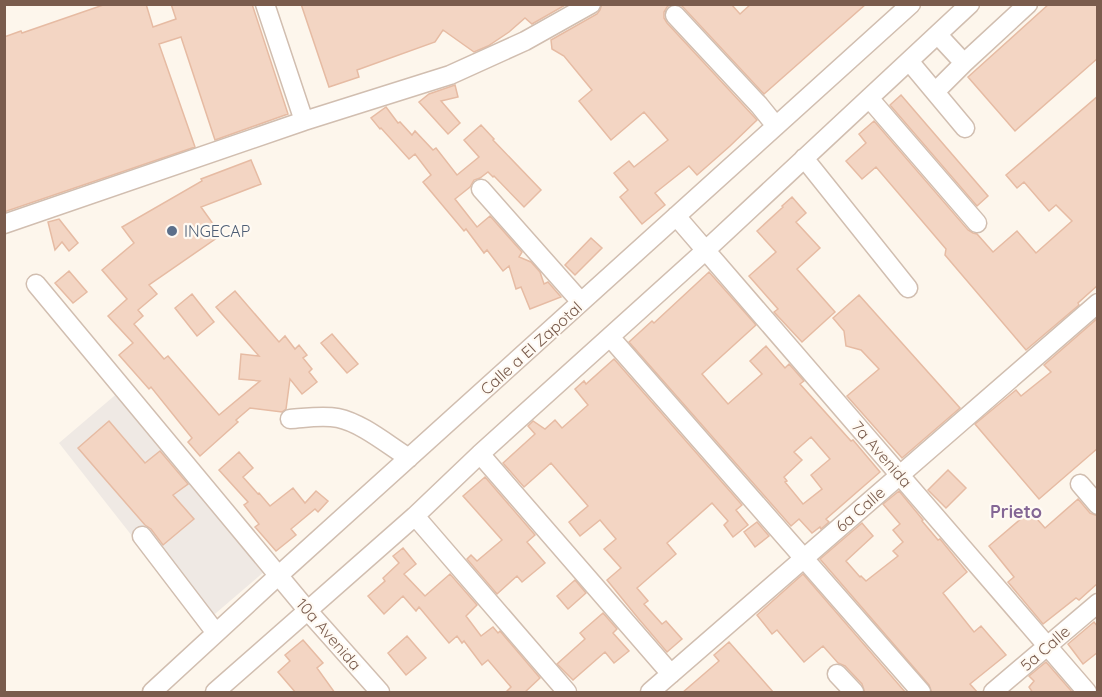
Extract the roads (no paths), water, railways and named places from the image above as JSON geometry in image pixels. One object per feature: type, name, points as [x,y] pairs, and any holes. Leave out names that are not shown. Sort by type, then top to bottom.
[{"type":"street","points":[[265,4],[304,120]]},
{"type":"street","points":[[4,224],[304,120],[450,75],[525,41],[591,4]]},
{"type":"street","name":"Calle a El Zapotal","points":[[152,693],[279,575],[911,4]]},
{"type":"street","points":[[215,693],[415,516],[480,454],[706,250],[970,4]]},
{"type":"street","points":[[935,92],[1028,4]]},
{"type":"street","points":[[675,15],[776,126]]},
{"type":"street","points":[[938,35],[964,63]]},
{"type":"street","points":[[909,61],[965,128]]},
{"type":"street","points":[[869,98],[977,223]]},
{"type":"street","points":[[804,158],[908,288]]},
{"type":"street","points":[[481,189],[581,302]]},
{"type":"street","name":"7a Avenida","points":[[676,216],[1087,693]]},
{"type":"street","name":"10a Avenida","points":[[36,284],[308,611],[380,693]]},
{"type":"street","name":"6a Calle","points":[[650,693],[1098,303]]},
{"type":"street","points":[[610,337],[921,693]]},
{"type":"street","points":[[290,419],[322,416],[339,418],[358,426],[409,458]]},
{"type":"street","points":[[480,454],[671,674]]},
{"type":"street","points":[[1080,484],[1098,505]]},
{"type":"street","points":[[415,516],[567,693]]},
{"type":"street","points":[[142,536],[216,633]]},
{"type":"street","name":"5a Calle","points":[[993,693],[1098,603]]},
{"type":"street","points":[[837,674],[854,693]]},
{"type":"place","name":"INGECAP","points":[[172,231]]},
{"type":"district","name":"Prieto","points":[[1016,511]]}]
